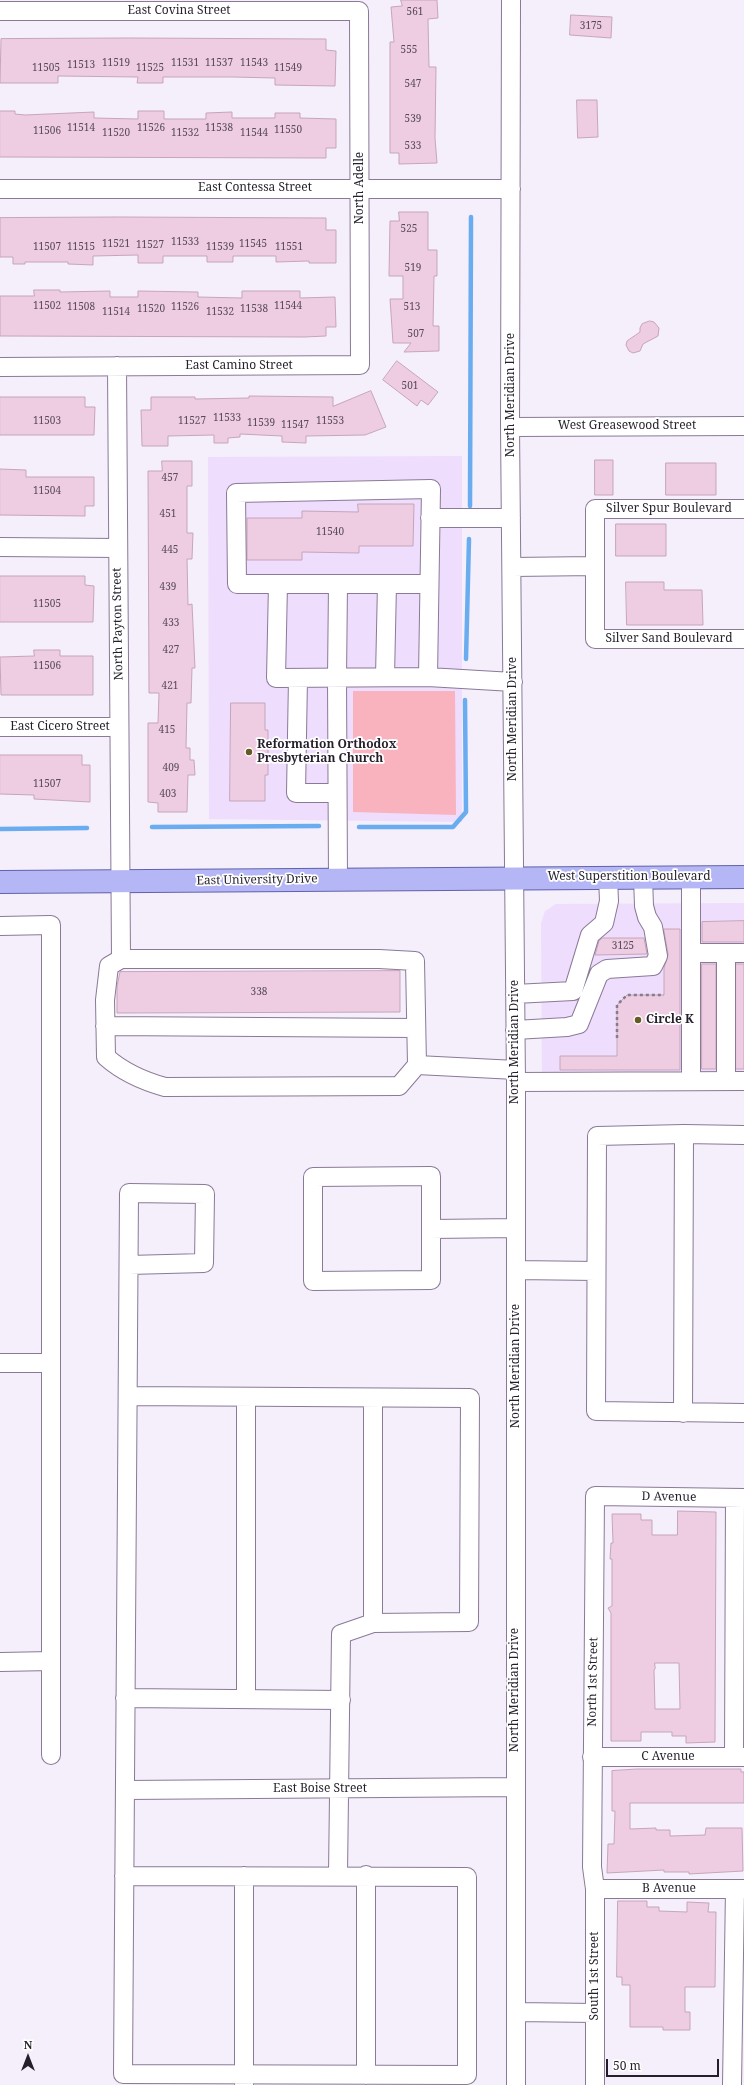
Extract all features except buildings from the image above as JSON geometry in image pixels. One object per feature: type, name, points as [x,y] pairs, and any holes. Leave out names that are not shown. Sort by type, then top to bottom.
[{"type":"main road","name":"West Superstition Boulevard","points":[[514,878],[744,877]]},
{"type":"main road","name":"East University Drive","points":[[0,882],[514,878]]},
{"type":"street","name":"North Meridian Drive","points":[[511,0],[510,427],[516,1076],[516,2085]]},
{"type":"street","name":"East Covina Street","points":[[0,10],[359,11]]},
{"type":"street","name":"North Adelle","points":[[359,11],[360,366]]},
{"type":"street","name":"East Contessa Street","points":[[0,189],[511,189]]},
{"type":"street","name":"North Payton Street","points":[[117,366],[117,548],[121,959]]},
{"type":"street","name":"East Camino Street","points":[[0,367],[360,366]]},
{"type":"street","name":"West Greasewood Street","points":[[510,427],[744,426]]},
{"type":"street","points":[[428,677],[430,518],[430,489],[236,493],[237,584],[429,584]]},
{"type":"street","name":"Silver Spur Boulevard","points":[[595,566],[595,509],[744,509]]},
{"type":"street","points":[[430,518],[511,518]]},
{"type":"street","points":[[0,548],[117,548]]},
{"type":"street","points":[[512,567],[595,566]]},
{"type":"street","name":"Silver Sand Boulevard","points":[[595,566],[595,639],[744,639]]},
{"type":"street","points":[[278,584],[276,678],[428,677],[512,682]]},
{"type":"street","points":[[338,584],[338,880]]},
{"type":"street","points":[[385,677],[387,584]]},
{"type":"street","points":[[298,678],[296,792],[337,793]]},
{"type":"street","name":"East Cicero Street","points":[[0,727],[119,727]]},
{"type":"street","points":[[515,994],[573,991],[590,935],[604,923],[610,901],[608,877]]},
{"type":"street","points":[[515,1030],[567,1027],[579,1024],[599,974],[607,969],[653,966],[658,956],[653,927],[647,917],[644,906],[643,877]]},
{"type":"street","points":[[691,877],[691,1081]]},
{"type":"street","points":[[0,926],[51,925],[51,1755]]},
{"type":"street","points":[[691,953],[744,953]]},
{"type":"street","points":[[726,953],[726,1081]]},
{"type":"street","points":[[121,959],[379,959],[415,961],[417,1065],[399,1086],[165,1087],[148,1082],[119,1069],[106,1057],[105,1000],[109,966],[121,959]]},
{"type":"street","points":[[105,1026],[416,1028]]},
{"type":"street","points":[[417,1065],[516,1076],[744,1081]]},
{"type":"street","points":[[744,1135],[684,1134],[598,1136],[596,1270],[596,1411],[744,1414]]},
{"type":"street","points":[[683,1413],[684,1134]]},
{"type":"street","points":[[431,1176],[431,1229],[431,1280],[313,1280],[313,1177],[431,1176]]},
{"type":"street","points":[[124,1876],[366,1875],[467,1877],[467,2075],[366,2075],[244,2080],[123,2074],[124,1790],[129,1193],[205,1194],[204,1263],[129,1265]]},
{"type":"street","points":[[431,1229],[516,1228]]},
{"type":"street","points":[[516,1270],[596,1270]]},
{"type":"street","points":[[0,1363],[50,1363]]},
{"type":"street","points":[[128,1396],[470,1398],[469,1622],[373,1623],[341,1634],[338,1875]]},
{"type":"street","points":[[246,1397],[246,1699]]},
{"type":"street","points":[[373,1398],[373,1623]]},
{"type":"street","name":"D Avenue","points":[[594,1496],[740,1498]]},
{"type":"street","name":"North 1st Street","points":[[592,1867],[594,1496]]},
{"type":"street","points":[[739,1757],[740,1498]]},
{"type":"street","points":[[0,1662],[51,1661]]},
{"type":"street","points":[[125,1698],[340,1700]]},
{"type":"street","name":"C Avenue","points":[[592,1757],[739,1757]]},
{"type":"street","name":"East Boise Street","points":[[124,1790],[515,1787]]},
{"type":"street","name":"South 1st Street","points":[[592,1867],[595,1889],[595,2085]]},
{"type":"street","points":[[366,1875],[366,2075]]},
{"type":"street","points":[[244,1876],[244,2080]]},
{"type":"street","name":"B Avenue","points":[[595,1889],[740,1889]]},
{"type":"street","points":[[732,2085],[740,1889]]},
{"type":"street","points":[[516,2012],[595,2013]]},
{"type":"path","points":[[617,1038],[617,1005],[627,995],[664,995]]},
{"type":"shaded area","points":[[462,456],[462,822],[209,819],[208,457]]},
{"type":"shaded area","points":[[353,691],[455,691],[456,815],[353,812]]},
{"type":"shaded area","points":[[744,903],[744,1089],[542,1090],[541,923],[545,911],[556,904]]},
{"type":"waterway","points":[[470,506],[471,217]]},
{"type":"waterway","points":[[466,659],[469,539]]},
{"type":"waterway","points":[[359,827],[453,827],[466,812],[465,700]]},
{"type":"waterway","points":[[152,827],[319,826]]},
{"type":"waterway","points":[[0,829],[87,828]]},
{"type":"place","name":"Reformation Orthodox Presbyterian Church","points":[[249,752]]},
{"type":"place","name":"Circle K","points":[[638,1020]]}]
